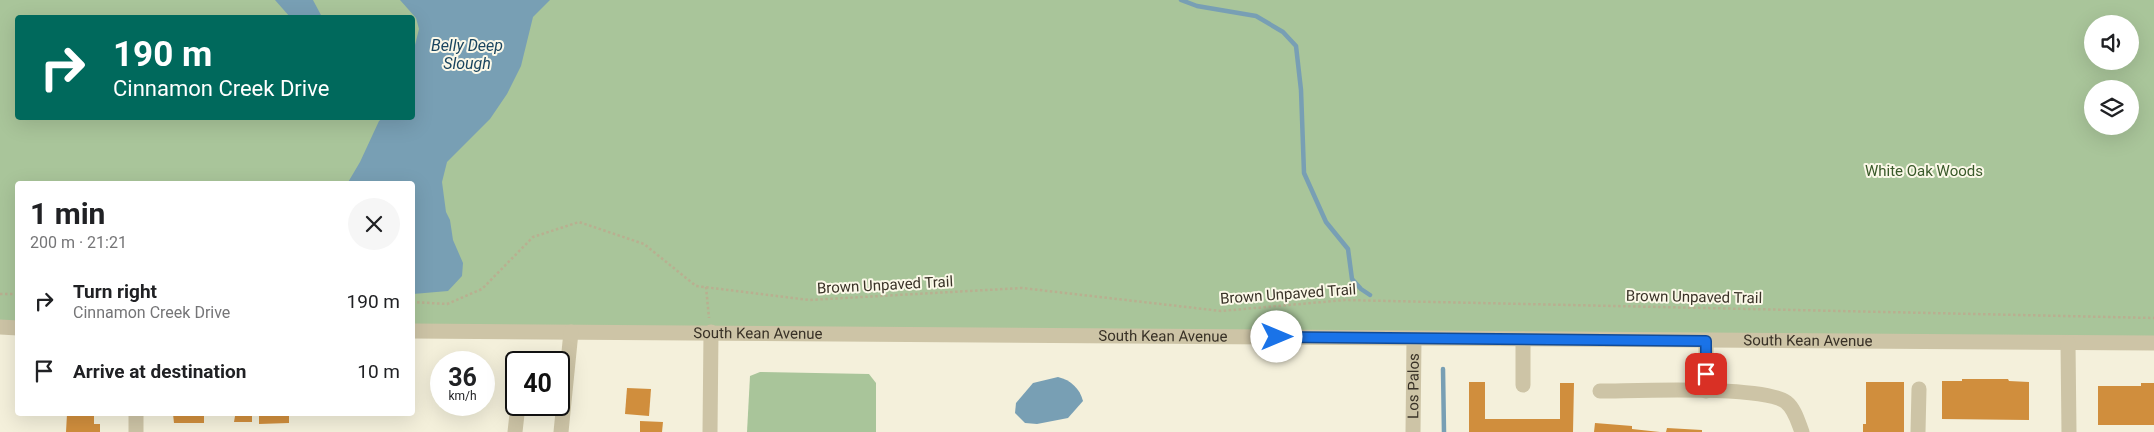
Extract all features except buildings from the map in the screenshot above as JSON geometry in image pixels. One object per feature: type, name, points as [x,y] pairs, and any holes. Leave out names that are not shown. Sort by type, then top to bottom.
[{"type":"street","points":[[0,327],[15,328]]},
{"type":"street","name":"South Kean Avenue","points":[[415,330],[2154,344]]},
{"type":"street","points":[[568,351],[571,332]]},
{"type":"street","points":[[710,432],[711,332]]},
{"type":"street","name":"Los Palos","points":[[1413,432],[1414,338]]},
{"type":"street","points":[[1523,339],[1523,386]]},
{"type":"street","points":[[1706,341],[1706,391]]},
{"type":"street","points":[[2068,343],[2069,432]]},
{"type":"street","points":[[1918,432],[1919,389]]},
{"type":"street","points":[[1600,391],[1706,391],[1775,396],[1787,403],[1795,414],[1802,432]]},
{"type":"street","points":[[136,416],[136,432]]},
{"type":"street","points":[[515,432],[517,416]]},
{"type":"street","points":[[561,416],[561,432]]},
{"type":"path","name":"Brown Unpaved Trail","points":[[415,302],[447,304],[482,289],[533,237],[579,222],[644,244],[696,286],[809,300],[1022,288],[1221,311],[1344,300],[2154,318]]},
{"type":"path","points":[[706,287],[711,332]]},
{"type":"path","points":[[0,294],[15,294]]},
{"type":"green space","name":"White Oak Woods","points":[[0,0],[2154,0],[2154,345],[415,329],[415,181],[15,181],[15,323],[0,322]]},
{"type":"green space","points":[[760,372],[869,374],[876,383],[876,432],[747,432],[750,376]]},
{"type":"water","points":[[275,0],[313,0],[321,15],[288,15]]},
{"type":"water","name":"Belly Deep Slough","points":[[400,0],[550,0],[533,17],[521,66],[507,94],[490,119],[447,162],[442,182],[446,212],[450,220],[453,240],[463,263],[462,276],[448,291],[415,294],[415,181],[349,181],[379,121],[415,120],[415,45],[419,29],[415,15]]},
{"type":"water","points":[[1058,377],[1067,380],[1074,386],[1080,393],[1083,401],[1068,418],[1037,424],[1025,423],[1015,413],[1016,403],[1033,383]]},
{"type":"waterway","points":[[1181,0],[1197,6],[1256,16],[1283,32],[1296,46],[1301,90],[1304,173],[1326,222],[1348,249],[1352,279],[1370,295]]},
{"type":"waterway","points":[[1443,369],[1444,432]]},
{"type":"route","points":[[1277,337],[1706,341],[1706,374]]}]
